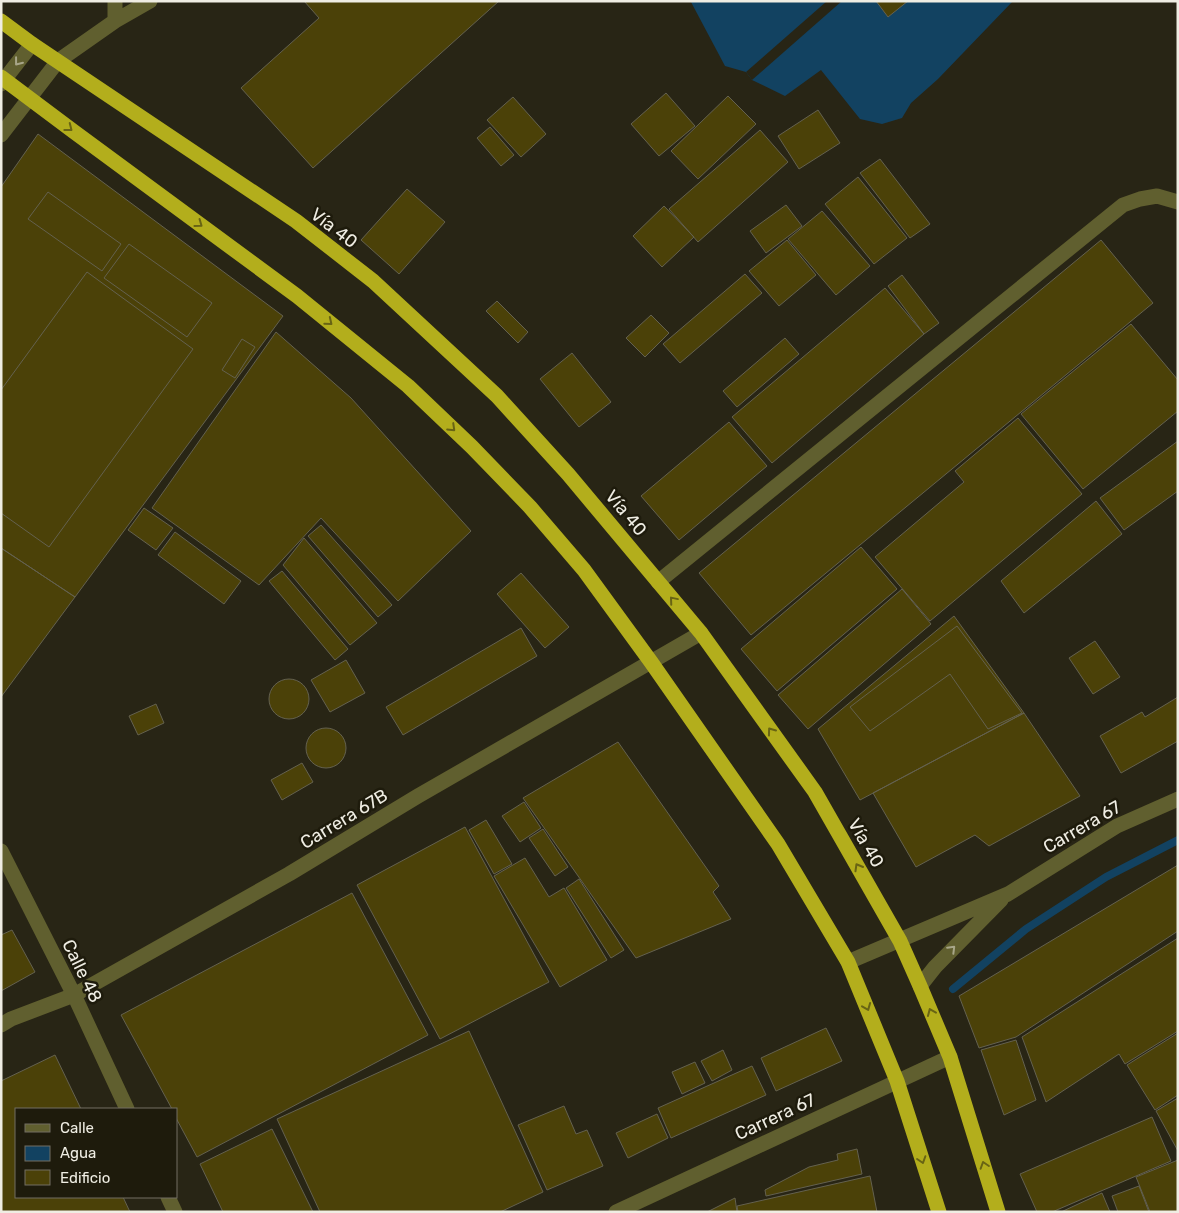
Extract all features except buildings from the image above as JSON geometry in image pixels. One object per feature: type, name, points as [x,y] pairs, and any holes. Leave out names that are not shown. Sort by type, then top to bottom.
[{"type":"highway","name":"Vía 40","points":[[1,21],[32,44],[296,221],[373,281],[497,396],[568,474],[701,634],[815,792],[900,941],[920,986],[950,1057],[998,1212]]},
{"type":"highway","points":[[2,80],[30,98],[297,296],[408,386],[472,447],[530,507],[584,570],[651,662],[778,844],[848,962],[897,1081],[938,1212]]},
{"type":"street","points":[[115,1],[115,21]]},
{"type":"street","points":[[1,135],[58,61],[115,21],[150,1]]},
{"type":"street","points":[[2,80],[32,44]]},
{"type":"street","points":[[658,582],[1123,205],[1157,196],[1178,202]]},
{"type":"street","name":"Carrera 67B","points":[[1,1025],[11,1019],[74,995],[289,874],[418,796],[701,634]]},
{"type":"street","name":"Carrera 67","points":[[848,962],[1008,894],[1117,826],[1178,798]]},
{"type":"street","name":"Calle 48","points":[[1,851],[74,995],[127,1108]]},
{"type":"street","name":"Carrera 67","points":[[920,986],[935,966],[1008,894]]},
{"type":"street","name":"Carrera 67","points":[[616,1212],[950,1057]]},
{"type":"street","points":[[168,1198],[175,1212]]},
{"type":"water","points":[[692,1],[1013,1],[938,79],[911,103],[902,118],[882,124],[860,119],[821,70],[785,96],[752,80],[746,72],[725,66]]},
{"type":"pier","points":[[827,1],[842,1],[752,80],[746,72]]},
{"type":"waterway","points":[[953,989],[1026,929],[1106,877],[1178,840]]}]
